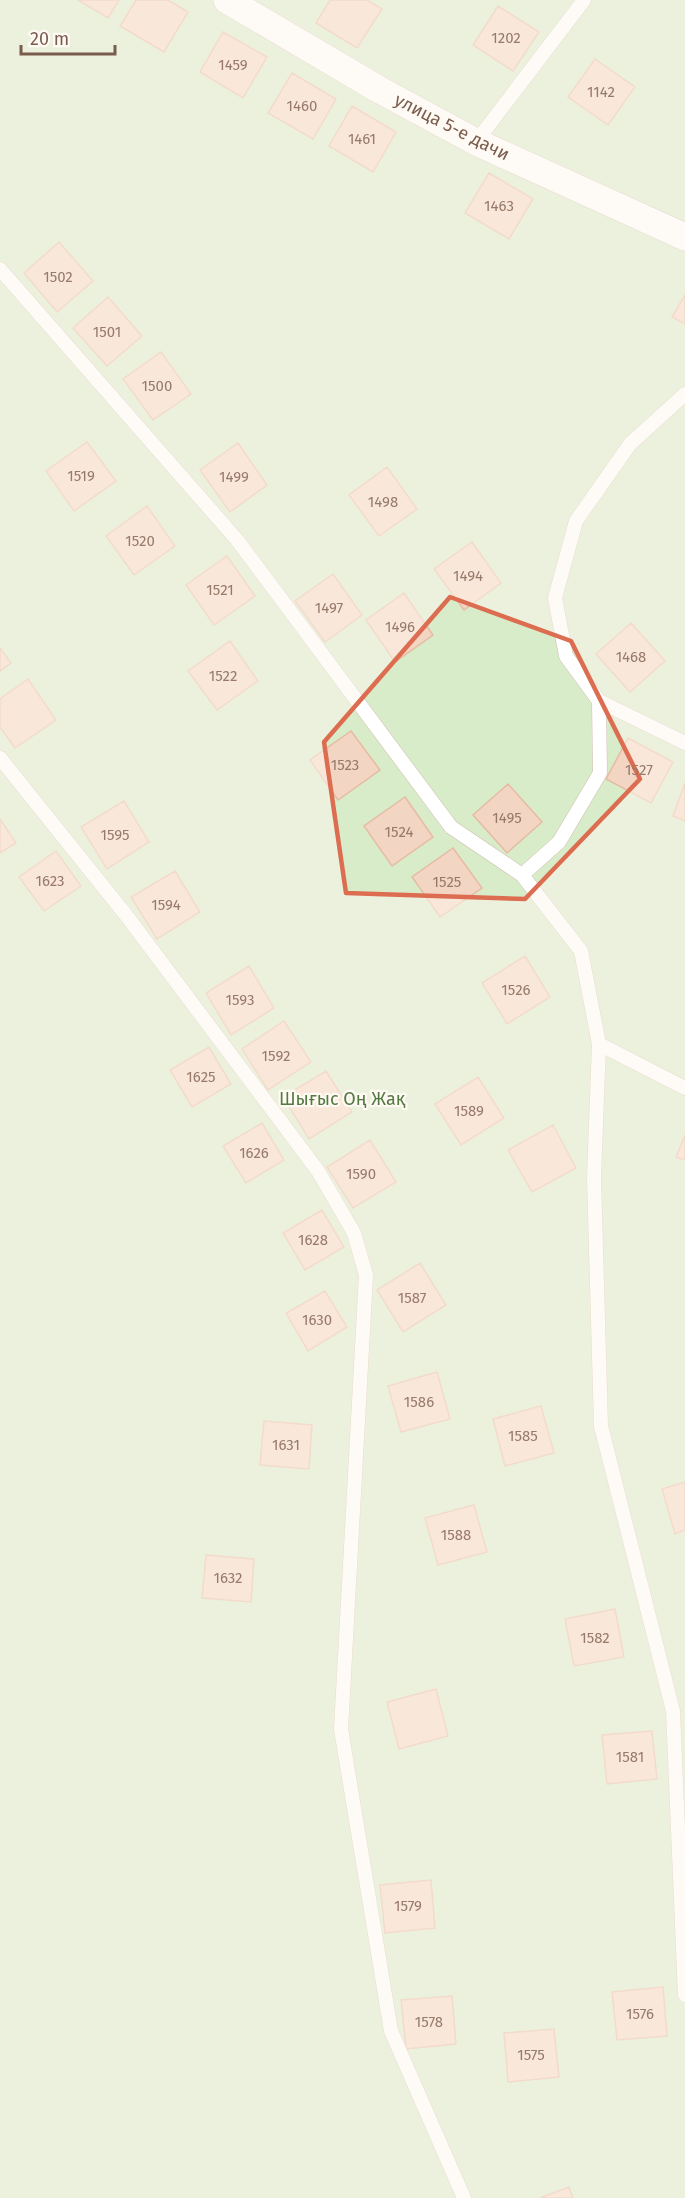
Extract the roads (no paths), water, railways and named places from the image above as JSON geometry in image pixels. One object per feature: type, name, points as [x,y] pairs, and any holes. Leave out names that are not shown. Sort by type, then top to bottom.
[{"type":"street","name":"улица 5-е дачи","points":[[227,0],[378,89],[476,142],[685,237]]},
{"type":"lane","points":[[476,142],[584,0]]},
{"type":"lane","points":[[0,269],[238,541],[452,827],[522,875],[581,951],[599,1044],[594,1177],[601,1426],[679,1708],[685,1995]]},
{"type":"lane","points":[[685,394],[630,444],[576,520],[555,598],[566,656],[599,701],[685,743]]},
{"type":"lane","points":[[522,875],[558,842],[600,773],[599,701]]},
{"type":"lane","points":[[0,758],[126,915],[297,1142],[318,1171],[354,1233],[366,1275],[341,1729],[391,2031],[464,2198]]},
{"type":"lane","points":[[599,1044],[685,1088]]},
{"type":"park label","name":"Шығыс Оң Жақ","points":[[342,1099]]}]
